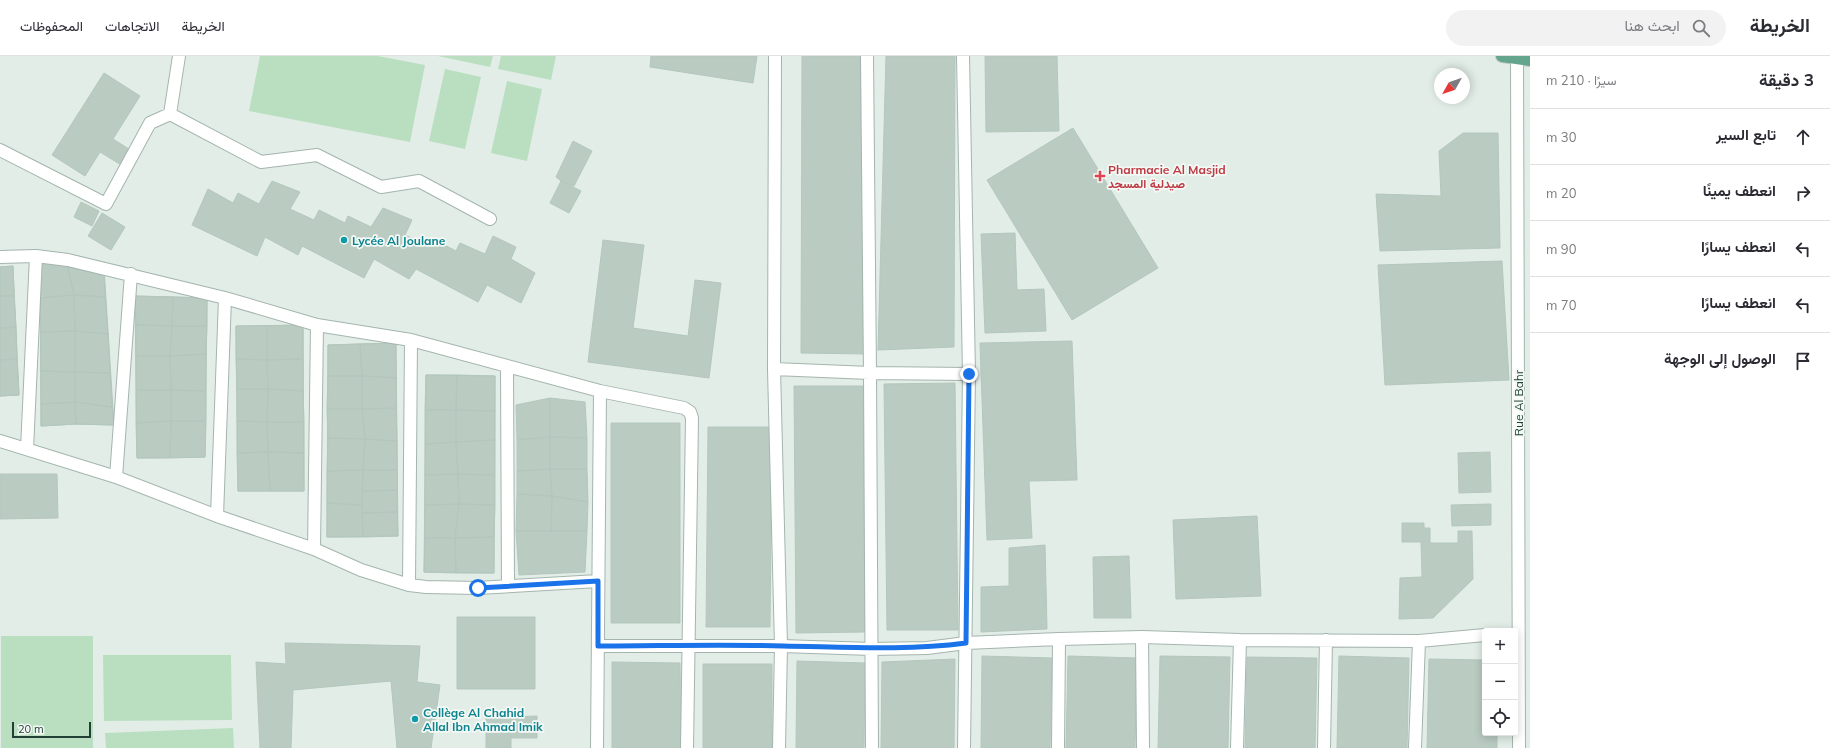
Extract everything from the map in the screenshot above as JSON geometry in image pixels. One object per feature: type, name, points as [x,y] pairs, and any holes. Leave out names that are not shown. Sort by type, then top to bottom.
[{"type":"main road","points":[[1502,56],[1530,60]]},
{"type":"street","points":[[170,114],[179,56]]},
{"type":"street","points":[[775,56],[774,369],[781,646],[779,748]]},
{"type":"street","points":[[867,56],[872,748]]},
{"type":"street","points":[[963,56],[969,374],[964,748]]},
{"type":"street","name":"Rue Al Bahr","points":[[1517,57],[1521,633],[1518,748]]},
{"type":"street","points":[[0,150],[106,204],[150,123],[170,114]]},
{"type":"street","points":[[170,114],[261,162],[317,155],[381,187],[419,181],[490,219]]},
{"type":"street","points":[[0,257],[36,256],[68,260],[131,274],[225,298],[317,325],[411,340],[600,391],[684,408],[690,412],[692,418],[687,748]]},
{"type":"street","points":[[27,449],[36,256]]},
{"type":"street","points":[[116,476],[131,274]]},
{"type":"street","points":[[217,516],[225,298]]},
{"type":"street","points":[[314,549],[317,325]]},
{"type":"street","points":[[409,585],[411,340]]},
{"type":"street","points":[[507,366],[508,586]]},
{"type":"street","points":[[774,369],[870,373],[969,374]]},
{"type":"street","points":[[597,748],[600,391]]},
{"type":"street","points":[[0,441],[116,476],[217,516],[314,549],[361,570],[409,585],[447,588],[598,581]]},
{"type":"street","points":[[598,646],[781,646],[872,649],[927,648],[966,643],[1142,637],[1240,640],[1420,640],[1482,635]]},
{"type":"street","points":[[1142,637],[1143,748]]},
{"type":"street","points":[[1058,748],[1059,639]]},
{"type":"street","points":[[1237,748],[1240,640]]},
{"type":"street","points":[[1324,748],[1326,640]]},
{"type":"street","points":[[1416,748],[1420,640]]},
{"type":"green space","points":[[260,56],[378,56],[425,65],[410,142],[249,111]]},
{"type":"green space","points":[[438,56],[493,56],[490,67]]},
{"type":"green space","points":[[501,56],[556,56],[551,80],[498,69]]},
{"type":"green space","points":[[445,69],[481,77],[465,149],[429,141]]},
{"type":"green space","points":[[507,81],[542,89],[527,161],[491,153]]},
{"type":"green space","points":[[1,636],[93,636],[93,748],[1,748]]},
{"type":"green space","points":[[103,655],[231,655],[232,720],[104,721]]},
{"type":"green space","points":[[233,728],[234,748],[106,748],[105,733]]},
{"type":"building","points":[[651,56],[757,56],[753,83],[650,67]]},
{"type":"building","points":[[802,56],[860,56],[866,354],[801,353]]},
{"type":"building","points":[[886,56],[955,56],[954,347],[878,350]]},
{"type":"building","points":[[985,56],[1057,56],[1059,131],[986,132]]},
{"type":"building","points":[[104,73],[140,96],[113,139],[132,151],[123,166],[100,152],[85,176],[52,155]]},
{"type":"building","points":[[1073,128],[1158,268],[1072,320],[987,180]]},
{"type":"building","points":[[1463,133],[1498,133],[1500,248],[1380,251],[1376,194],[1441,196],[1439,151]]},
{"type":"building","points":[[573,141],[592,151],[574,186],[561,181],[556,177]]},
{"type":"building","name":"Lycée Al Joulane","points":[[272,181],[300,192],[290,209],[314,220],[319,210],[345,223],[348,216],[371,227],[383,208],[412,220],[405,235],[427,245],[431,238],[456,251],[460,243],[485,254],[493,236],[516,247],[511,259],[535,273],[521,303],[487,285],[478,302],[416,269],[409,279],[374,259],[364,278],[302,246],[298,255],[265,237],[257,256],[192,225],[208,189],[233,203],[238,193],[259,204]]},
{"type":"building","points":[[561,181],[581,191],[569,213],[550,203]]},
{"type":"building","points":[[81,202],[99,211],[92,226],[74,217]]},
{"type":"building","points":[[102,213],[125,227],[111,250],[88,236]]},
{"type":"building","points":[[1015,233],[1017,290],[1044,289],[1046,331],[985,333],[981,234]]},
{"type":"building","points":[[603,240],[644,245],[633,328],[688,336],[695,280],[721,283],[709,378],[588,362]]},
{"type":"building","points":[[40,261],[104,268],[114,425],[76,424],[41,426]]},
{"type":"building","points":[[40,261],[67,264],[74,295],[39,298]]},
{"type":"building","points":[[1502,261],[1509,380],[1385,385],[1378,265]]},
{"type":"building","points":[[67,264],[104,268],[105,297],[74,295]]},
{"type":"building","points":[[13,266],[19,395],[0,396],[0,267]]},
{"type":"building","points":[[13,266],[14,296],[0,296],[0,267]]},
{"type":"building","points":[[74,295],[75,331],[41,332],[39,298]]},
{"type":"building","points":[[74,295],[105,297],[108,334],[75,331]]},
{"type":"building","points":[[0,296],[14,296],[16,327],[0,328]]},
{"type":"building","points":[[135,296],[207,298],[205,457],[137,458]]},
{"type":"building","points":[[135,296],[173,297],[172,326],[136,325]]},
{"type":"building","points":[[173,297],[207,298],[207,326],[172,326]]},
{"type":"building","points":[[136,325],[172,326],[170,356],[136,356]]},
{"type":"building","points":[[303,325],[304,491],[238,491],[236,326]]},
{"type":"building","points":[[303,325],[303,359],[267,360],[267,326]]},
{"type":"building","points":[[172,326],[207,326],[206,354],[170,356]]},
{"type":"building","points":[[236,326],[267,326],[267,360],[236,359]]},
{"type":"building","points":[[16,327],[17,359],[0,360],[0,328]]},
{"type":"building","points":[[75,331],[75,372],[41,371],[41,332]]},
{"type":"building","points":[[75,331],[108,334],[110,373],[75,372]]},
{"type":"building","points":[[1072,341],[1077,480],[1029,481],[1032,538],[987,540],[980,343]]},
{"type":"building","points":[[396,343],[398,536],[327,537],[328,345]]},
{"type":"building","points":[[396,343],[396,378],[362,376],[360,344]]},
{"type":"building","points":[[360,344],[362,376],[328,376],[328,345]]},
{"type":"building","points":[[206,354],[206,391],[171,390],[170,356]]},
{"type":"building","points":[[136,356],[170,356],[171,390],[136,390]]},
{"type":"building","points":[[17,359],[19,395],[0,396],[0,360]]},
{"type":"building","points":[[236,359],[267,360],[268,389],[237,389]]},
{"type":"building","points":[[303,359],[303,391],[268,389],[267,360]]},
{"type":"building","points":[[41,371],[75,372],[75,402],[41,404]]},
{"type":"building","points":[[75,372],[110,373],[112,407],[75,402]]},
{"type":"building","points":[[426,375],[495,376],[494,573],[424,572]]},
{"type":"building","points":[[426,375],[457,375],[456,410],[425,410]]},
{"type":"building","points":[[457,375],[495,376],[495,411],[456,410]]},
{"type":"building","points":[[328,376],[362,376],[362,409],[327,409]]},
{"type":"building","points":[[362,376],[396,378],[396,408],[362,409]]},
{"type":"building","points":[[955,383],[958,630],[887,630],[884,384]]},
{"type":"building","points":[[794,386],[863,386],[865,632],[796,633]]},
{"type":"building","points":[[237,389],[268,389],[267,422],[237,421]]},
{"type":"building","points":[[268,389],[303,391],[304,422],[267,422]]},
{"type":"building","points":[[136,390],[171,390],[171,421],[136,423]]},
{"type":"building","points":[[171,390],[206,391],[206,421],[171,421]]},
{"type":"building","points":[[550,398],[550,437],[517,440],[516,405]]},
{"type":"building","points":[[550,398],[585,402],[587,438],[550,437]]},
{"type":"building","points":[[75,402],[76,424],[41,426],[41,404]]},
{"type":"building","points":[[75,402],[112,407],[114,425],[76,424]]},
{"type":"building","points":[[396,408],[397,441],[365,439],[362,409]]},
{"type":"building","points":[[327,409],[362,409],[365,439],[328,438]]},
{"type":"building","points":[[425,410],[456,410],[456,442],[425,444]]},
{"type":"building","points":[[456,410],[495,411],[495,440],[456,442]]},
{"type":"building","points":[[171,421],[170,458],[137,458],[136,423]]},
{"type":"building","points":[[171,421],[206,421],[205,457],[170,458]]},
{"type":"building","points":[[237,421],[267,422],[268,452],[237,453]]},
{"type":"building","points":[[267,422],[304,422],[304,453],[268,452]]},
{"type":"building","points":[[611,423],[680,423],[680,623],[611,623]]},
{"type":"building","points":[[708,427],[772,427],[770,627],[706,627]]},
{"type":"building","points":[[550,437],[550,469],[517,471],[517,440]]},
{"type":"building","points":[[550,437],[587,438],[587,469],[550,469]]},
{"type":"building","points":[[328,438],[365,439],[363,470],[327,471]]},
{"type":"building","points":[[365,439],[397,441],[397,470],[363,470]]},
{"type":"building","points":[[495,440],[495,475],[458,474],[456,442]]},
{"type":"building","points":[[456,442],[458,474],[425,475],[425,444]]},
{"type":"building","points":[[268,452],[270,491],[238,491],[237,453]]},
{"type":"building","points":[[268,452],[304,453],[304,491],[270,491]]},
{"type":"building","points":[[1490,452],[1491,492],[1459,493],[1458,453]]},
{"type":"building","points":[[550,469],[552,496],[517,494],[517,471]]},
{"type":"building","points":[[550,469],[587,469],[588,502],[552,496]]},
{"type":"building","points":[[363,470],[362,505],[327,503],[327,471]]},
{"type":"building","points":[[363,470],[397,470],[397,490],[362,491]]},
{"type":"building","points":[[0,474],[57,474],[58,518],[0,519]]},
{"type":"building","points":[[458,474],[459,504],[425,505],[425,475]]},
{"type":"building","points":[[458,474],[495,475],[495,505],[459,504]]},
{"type":"building","points":[[397,490],[397,512],[362,513],[362,491]]},
{"type":"building","points":[[517,494],[552,496],[551,531],[516,531]]},
{"type":"building","points":[[552,496],[588,502],[587,531],[551,531]]},
{"type":"building","points":[[327,503],[362,505],[363,537],[327,537]]},
{"type":"building","points":[[459,504],[455,538],[425,538],[425,505]]},
{"type":"building","points":[[459,504],[495,505],[494,537],[455,538]]},
{"type":"building","points":[[1491,504],[1491,525],[1452,526],[1451,505]]},
{"type":"building","points":[[397,512],[398,536],[363,537],[362,513]]},
{"type":"building","points":[[1257,516],[1261,596],[1176,599],[1173,520]]},
{"type":"building","points":[[1402,523],[1424,523],[1424,528],[1430,528],[1430,543],[1458,543],[1458,531],[1472,531],[1473,579],[1433,618],[1399,619],[1400,578],[1422,577],[1421,542],[1402,542]]},
{"type":"building","points":[[516,531],[587,531],[585,572],[519,575]]},
{"type":"building","points":[[494,537],[494,573],[456,573],[455,538]]},
{"type":"building","points":[[425,538],[455,538],[456,573],[424,572]]},
{"type":"building","points":[[1045,545],[1047,629],[981,632],[981,587],[1009,586],[1009,548]]},
{"type":"building","points":[[1129,556],[1131,618],[1094,618],[1093,557]]},
{"type":"building","points":[[457,617],[535,617],[535,689],[457,689]]},
{"type":"building","name":"Collège Al Chahid Allal Ibn Ahmad Imik","points":[[285,643],[420,646],[417,682],[440,685],[431,748],[397,748],[391,681],[293,690],[291,748],[260,748],[256,662],[286,664]]},
{"type":"building","points":[[982,656],[1052,658],[1050,748],[981,748]]},
{"type":"building","points":[[1068,656],[1137,658],[1135,748],[1066,748]]},
{"type":"building","points":[[1160,656],[1230,657],[1228,748],[1158,748]]},
{"type":"building","points":[[1339,656],[1409,658],[1407,748],[1337,748]]},
{"type":"building","points":[[1247,657],[1317,658],[1315,748],[1245,748]]},
{"type":"building","points":[[955,659],[954,748],[881,748],[882,662]]},
{"type":"building","points":[[1429,659],[1482,660],[1482,736],[1497,736],[1497,748],[1427,748]]},
{"type":"building","points":[[797,661],[865,663],[864,748],[796,748]]},
{"type":"building","points":[[612,662],[680,663],[681,748],[612,748]]},
{"type":"building","points":[[703,664],[772,664],[772,748],[703,748]]},
{"type":"building","points":[[537,716],[537,738],[511,738],[511,748],[486,748],[486,718]]},
{"type":"place","name":"Pharmacie Al Masjid صيدلية المسجد","points":[[1100,176]]},
{"type":"place","name":"Lycée Al Joulane","points":[[344,240]]},
{"type":"place","name":"Collège Al Chahid Allal Ibn Ahmad Imik","points":[[415,719]]},
{"type":"route","points":[[478,588],[598,581],[598,646],[781,646],[872,649],[927,648],[966,643],[969,374]]}]
